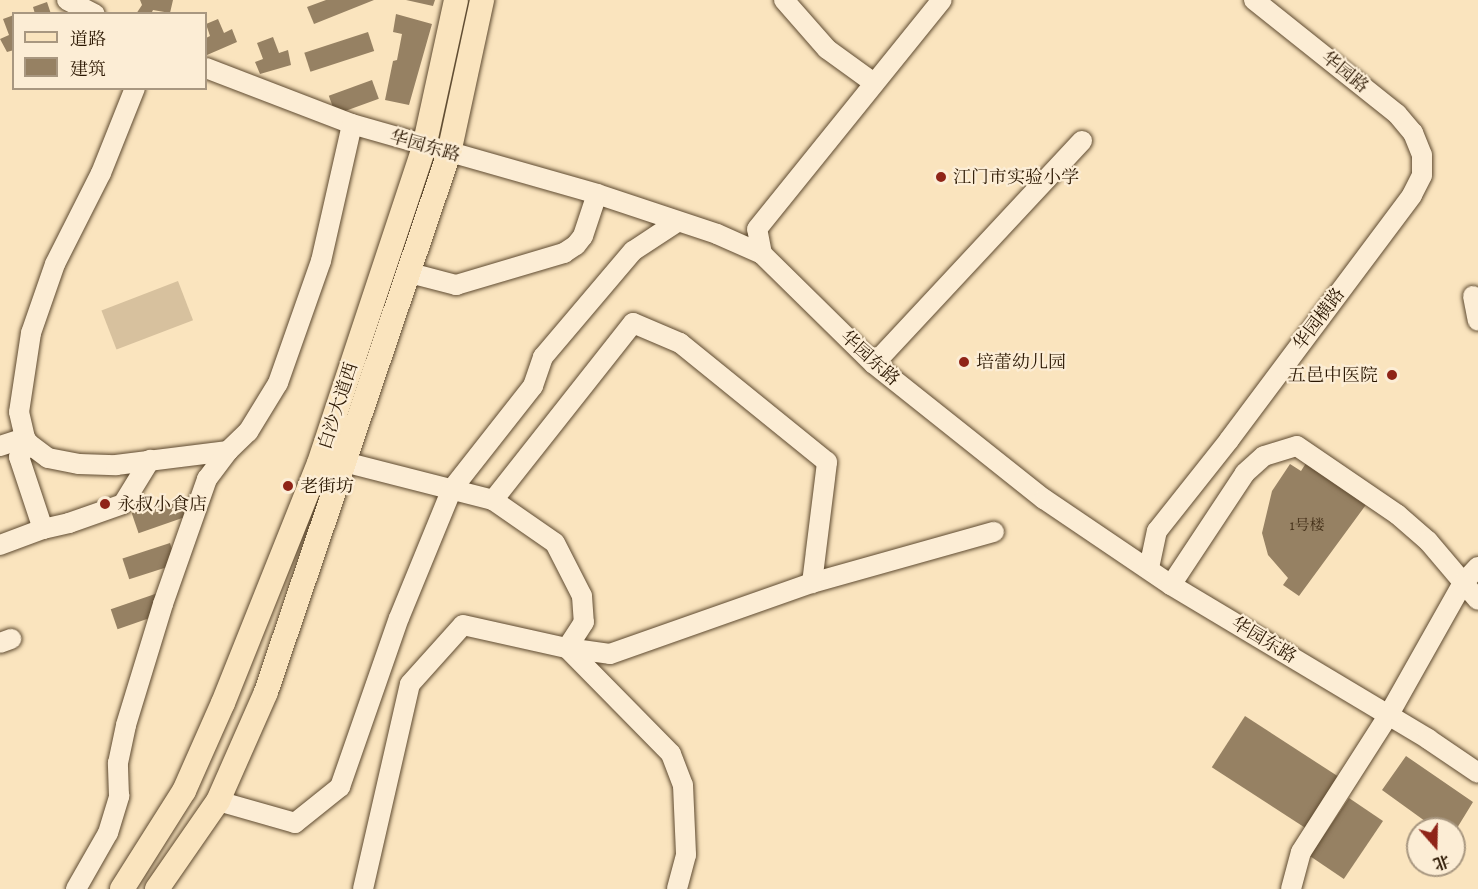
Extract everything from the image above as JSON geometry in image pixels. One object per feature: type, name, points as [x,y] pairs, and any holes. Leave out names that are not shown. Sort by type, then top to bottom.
[{"type":"main road","name":"白沙大道西","points":[[122,889],[184,791],[223,703],[319,463],[424,147],[456,0]]},
{"type":"main road","name":"白沙大道西","points":[[157,889],[218,801],[266,692],[389,323],[410,273],[449,153],[482,0]]},
{"type":"street","points":[[67,0],[91,12]]},
{"type":"street","points":[[784,0],[827,49],[874,83]]},
{"type":"street","points":[[762,254],[757,228],[942,0]]},
{"type":"street","name":"华园路","points":[[1254,0],[1397,114],[1413,133],[1422,155]]},
{"type":"street","name":"华园东路","points":[[207,68],[352,124],[424,147],[597,194],[717,234],[762,254],[874,364],[1044,499],[1171,585],[1389,716],[1478,773]]},
{"type":"street","points":[[43,529],[19,457],[26,440],[19,412],[31,333],[55,264],[101,173],[134,90]]},
{"type":"street","points":[[76,889],[108,833],[119,796],[118,763],[126,725],[160,615],[207,479],[228,451],[248,432],[278,383],[321,261],[352,124]]},
{"type":"street","points":[[874,364],[1082,141]]},
{"type":"street","name":"华园横路","points":[[1149,568],[1157,531],[1412,195],[1422,175],[1422,155]]},
{"type":"street","points":[[410,273],[456,285],[564,253],[576,245],[583,236],[597,194]]},
{"type":"street","points":[[218,801],[295,823],[340,787],[399,618],[452,489],[533,386],[543,357],[633,252],[677,222]]},
{"type":"street","points":[[1473,296],[1478,321]]},
{"type":"street","points":[[493,500],[633,323],[680,343],[827,462],[812,583]]},
{"type":"street","points":[[26,440],[48,458],[79,464],[116,465],[228,451]]},
{"type":"street","points":[[0,446],[26,440]]},
{"type":"street","points":[[1171,585],[1245,473],[1264,456],[1297,446],[1398,515],[1428,541],[1478,600]]},
{"type":"street","points":[[0,545],[43,529],[69,524],[123,504],[150,460]]},
{"type":"street","points":[[344,462],[493,500],[555,543],[582,596],[584,622],[567,648]]},
{"type":"street","points":[[363,889],[410,684],[463,625],[567,648],[610,654],[812,583],[994,532]]},
{"type":"street","points":[[1291,889],[1301,852],[1389,716],[1463,583],[1478,567]]},
{"type":"street","points":[[567,648],[671,754],[683,785],[686,855],[677,889]]},
{"type":"shaded area","points":[[178,281],[193,320],[116,350],[101,310]]},
{"type":"building","points":[[140,0],[173,0],[170,12],[153,10],[152,12],[137,12],[142,5]]},
{"type":"building","points":[[326,0],[374,0],[314,24],[307,7]]},
{"type":"building","points":[[406,0],[435,0],[433,6]]},
{"type":"building","points":[[47,2],[50,12],[34,12],[33,7]]},
{"type":"building","points":[[396,14],[432,24],[409,105],[385,100],[393,61],[397,60],[402,34],[393,32]]},
{"type":"building","points":[[12,16],[12,51],[7,52],[0,39],[9,35],[3,19]]},
{"type":"building","points":[[218,19],[224,33],[232,29],[237,42],[207,55],[207,38],[210,36],[207,24]]},
{"type":"building","points":[[368,32],[374,51],[310,72],[304,53]]},
{"type":"building","points":[[273,37],[279,53],[288,50],[291,65],[260,74],[255,62],[263,59],[257,43]]},
{"type":"building","points":[[372,80],[379,99],[336,115],[329,96]]},
{"type":"building","points":[[1308,460],[1368,502],[1299,596],[1283,585],[1288,578],[1268,555],[1262,533],[1272,491],[1290,464],[1301,471]]},
{"type":"building","points":[[179,497],[186,517],[139,533],[132,513]]},
{"type":"building","points":[[170,543],[177,564],[129,579],[122,558]]},
{"type":"building","points":[[158,593],[165,613],[118,629],[111,609]]},
{"type":"building","points":[[1245,716],[1341,778],[1307,829],[1212,767]]},
{"type":"building","points":[[1406,756],[1473,802],[1464,817],[1419,817],[1382,790]]},
{"type":"building","points":[[1349,798],[1383,821],[1344,879],[1310,856]]},
{"type":"place","name":"江门市实验小学","points":[[941,177]]},
{"type":"place","name":"培蕾幼儿园","points":[[964,362]]},
{"type":"place","name":"五邑中医院","points":[[1392,375]]},
{"type":"place","name":"老街坊","points":[[288,486]]},
{"type":"place","name":"永叔小食店","points":[[105,504]]}]
